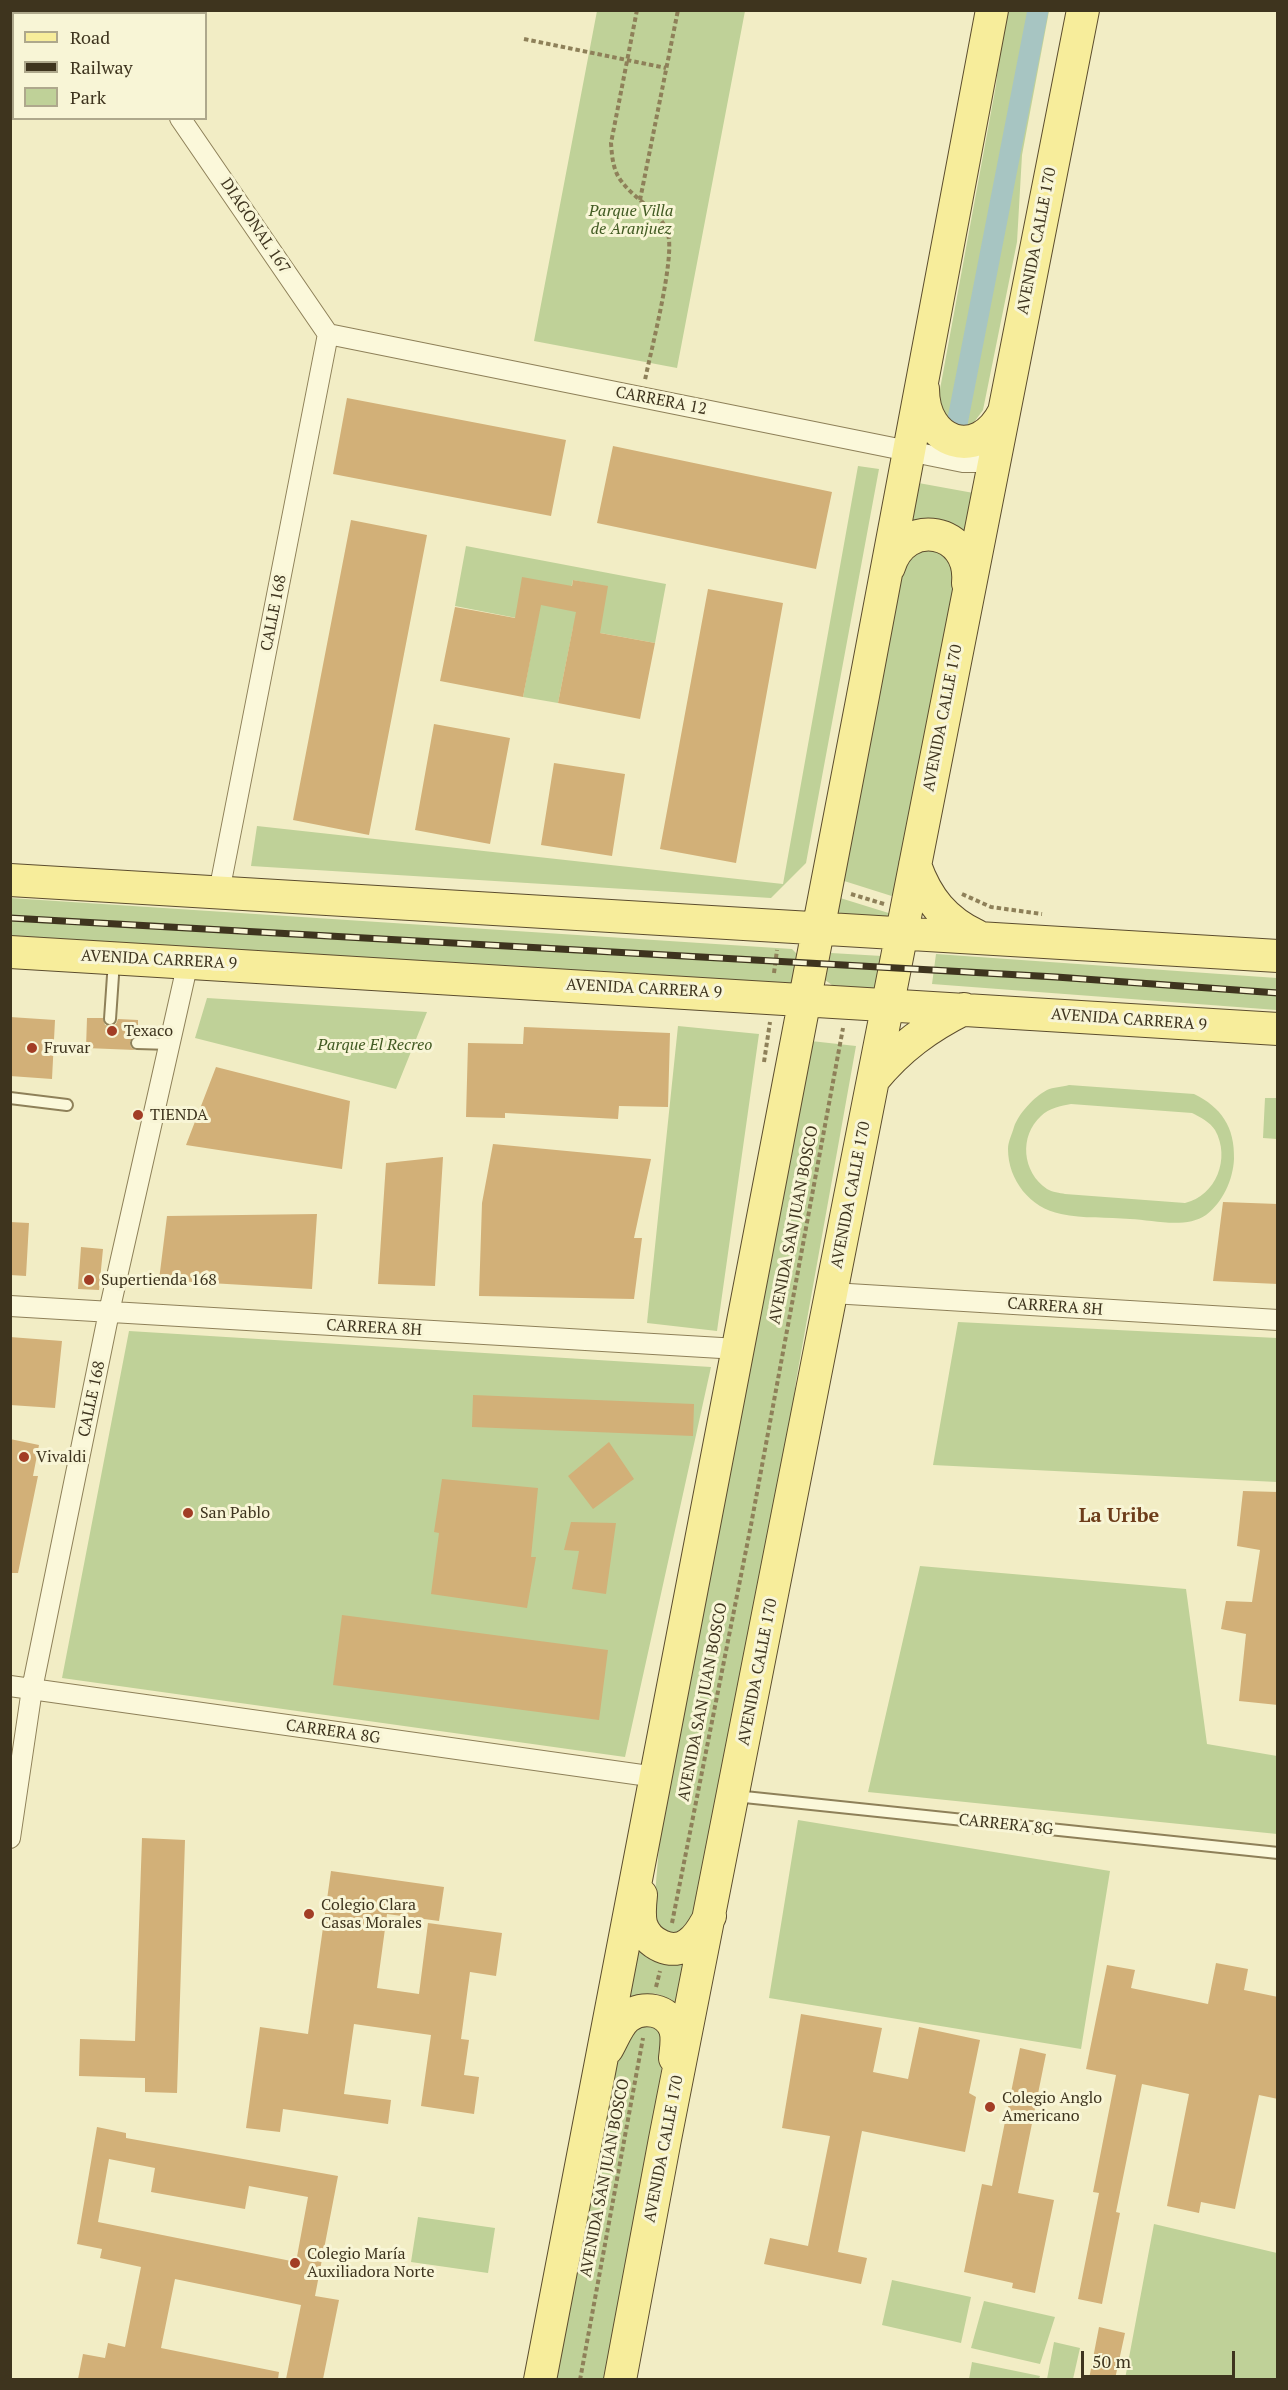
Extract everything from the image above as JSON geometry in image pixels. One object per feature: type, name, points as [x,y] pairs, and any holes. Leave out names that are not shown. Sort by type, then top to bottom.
[{"type":"main road","points":[[540,2379],[992,10]]},
{"type":"main road","points":[[1052,165],[1060,108],[1064,10]]},
{"type":"main road","name":"AVENIDA CALLE 170","points":[[620,2379],[665,2139],[1083,10]]},
{"type":"main road","points":[[923,378],[923,402],[926,416],[934,428],[946,437],[959,441],[974,441],[987,435],[998,425],[1004,412]]},
{"type":"main road","points":[[883,590],[892,558],[898,548],[907,540],[930,534],[952,541],[960,549],[969,571],[967,596]]},
{"type":"main road","points":[[915,866],[921,884],[940,912],[951,922],[978,937]]},
{"type":"main road","points":[[10,880],[1278,956]]},
{"type":"main road","name":"AVENIDA CARRERA 9","points":[[10,952],[1278,1029]]},
{"type":"main road","points":[[873,1080],[886,1064],[920,1034],[964,1009]]},
{"type":"main road","points":[[648,1820],[640,1908],[641,1923],[645,1933],[654,1943],[677,1949],[688,1945],[703,1929],[710,1915]]},
{"type":"main road","points":[[600,2062],[626,2018],[637,2011],[649,2010],[667,2018],[675,2029],[676,2043],[665,2139]]},
{"type":"street","name":"DIAGONAL 167","points":[[181,120],[328,334]]},
{"type":"street","name":"CARRERA 12","points":[[328,334],[963,462],[980,462],[995,457]]},
{"type":"street","name":"CALLE 168","points":[[219,892],[328,334]]},
{"type":"street","name":"CALLE 168","points":[[10,1838],[32,1689],[110,1312],[188,962]]},
{"type":"street","name":"CARRERA 8H","points":[[832,1293],[1278,1320]]},
{"type":"street","name":"CARRERA 8H","points":[[10,1306],[738,1349]]},
{"type":"street","name":"CARRERA 8G","points":[[10,1686],[656,1776]]},
{"type":"lane","points":[[110,1019],[114,958]]},
{"type":"lane","points":[[137,1043],[171,1044]]},
{"type":"lane","points":[[10,1098],[67,1105]]},
{"type":"lane","name":"CARRERA 8G","points":[[734,1796],[1278,1853]]},
{"type":"path","points":[[637,10],[611,143],[613,163],[621,181],[661,220],[668,233],[670,256],[642,398]]},
{"type":"path","points":[[640,201],[678,10]]},
{"type":"path","points":[[524,39],[666,68]]},
{"type":"path","points":[[960,893],[991,907],[1044,914]]},
{"type":"path","points":[[850,894],[884,904]]},
{"type":"path","name":"AVENIDA SAN JUAN BOSCO","points":[[580,2379],[649,2010],[667,1948],[751,1525],[843,1028]]},
{"type":"green space","name":"Parque Villa de Aranjuez","points":[[597,11],[745,11],[677,368],[534,341]]},
{"type":"green space","points":[[1004,11],[1049,11],[1022,155],[1017,242],[983,410],[972,425],[946,427],[938,400],[996,85]]},
{"type":"green space","points":[[858,466],[879,469],[806,863],[771,898],[251,866],[257,826],[783,884]]},
{"type":"green space","points":[[913,482],[979,494],[971,538],[905,527]]},
{"type":"green space","points":[[919,545],[956,556],[953,601],[898,898],[841,880],[902,558]]},
{"type":"green space","points":[[466,546],[666,584],[655,643],[573,628],[558,703],[523,697],[537,622],[455,606]],"holes":[[[573,580],[607,587],[570,593]]]},
{"type":"green space","points":[[837,897],[895,915],[894,920],[836,917]]},
{"type":"green space","points":[[10,898],[792,949],[798,955],[791,984],[11,939]]},
{"type":"green space","points":[[831,953],[882,956],[878,986],[870,989],[832,985],[825,980]]},
{"type":"green space","points":[[936,954],[1277,978],[1277,1010],[932,984]]},
{"type":"green space","name":"Parque El Recreo","points":[[207,998],[427,1012],[396,1089],[195,1038]]},
{"type":"green space","points":[[678,1026],[759,1034],[717,1331],[647,1323]]},
{"type":"green space","points":[[811,1041],[856,1046],[796,1381],[786,1463],[698,1909],[686,1932],[674,1941],[652,1930],[659,1847],[658,1810]]},
{"type":"green space","points":[[1069,1085],[1194,1094],[1212,1105],[1229,1128],[1234,1159],[1232,1175],[1226,1190],[1212,1210],[1189,1222],[1169,1223],[1069,1216],[1050,1211],[1031,1199],[1023,1191],[1012,1171],[1008,1149],[1010,1138],[1019,1116],[1032,1101],[1047,1090]],"holes":[[[1071,1104],[1192,1113],[1208,1122],[1215,1130],[1220,1141],[1221,1164],[1218,1174],[1205,1193],[1185,1203],[1056,1192],[1047,1189],[1039,1182],[1028,1164],[1026,1154],[1029,1133],[1041,1116],[1055,1108]]]},
{"type":"green space","points":[[1265,1098],[1277,1098],[1277,1139],[1263,1138]]},
{"type":"green space","points":[[958,1322],[1277,1338],[1277,1482],[933,1465]]},
{"type":"green space","points":[[129,1331],[711,1367],[625,1757],[62,1678]]},
{"type":"green space","points":[[920,1566],[1186,1589],[1207,1744],[1277,1756],[1277,1834],[868,1792]]},
{"type":"green space","points":[[798,1820],[1110,1871],[1081,2049],[769,1998]]},
{"type":"green space","points":[[634,1941],[646,1955],[659,1962],[674,1963],[693,1960],[682,2011],[665,1998],[653,1994],[647,1994],[623,2007]]},
{"type":"green space","points":[[658,2023],[666,2041],[612,2379],[552,2380],[611,2077],[632,2026]]},
{"type":"green space","points":[[418,2217],[495,2228],[488,2273],[411,2262]]},
{"type":"green space","points":[[1154,2224],[1277,2253],[1277,2379],[1125,2379]]},
{"type":"green space","points":[[892,2280],[971,2297],[961,2343],[882,2325]]},
{"type":"green space","points":[[984,2301],[1055,2317],[1040,2364],[971,2348]]},
{"type":"green space","points":[[1054,2342],[1080,2348],[1073,2379],[1047,2379]]},
{"type":"green space","points":[[972,2362],[1040,2376],[1039,2379],[969,2379]]},
{"type":"building","points":[[347,398],[566,440],[551,516],[333,474]]},
{"type":"building","points":[[613,446],[832,492],[816,569],[597,523]]},
{"type":"building","points":[[351,520],[427,535],[369,835],[293,820]]},
{"type":"building","points":[[522,577],[572,586],[573,580],[608,586],[600,633],[655,643],[640,719],[558,703],[576,612],[541,605],[523,697],[440,681],[455,607],[515,618]]},
{"type":"building","points":[[708,589],[783,603],[736,863],[660,849]]},
{"type":"building","points":[[434,724],[510,738],[490,844],[415,830]]},
{"type":"building","points":[[554,763],[625,774],[612,856],[541,845]]},
{"type":"building","name":"Fruvar","points":[[10,1017],[55,1020],[52,1079],[10,1076]]},
{"type":"building","name":"Texaco","points":[[87,1018],[103,1018],[105,1025],[110,1026],[116,1024],[118,1019],[138,1020],[138,1036],[133,1037],[130,1042],[131,1047],[135,1050],[86,1048]]},
{"type":"building","points":[[524,1027],[670,1033],[668,1107],[619,1106],[618,1119],[505,1113],[505,1118],[466,1117],[468,1043],[523,1044]]},
{"type":"building","points":[[216,1067],[350,1101],[342,1169],[186,1145]]},
{"type":"building","points":[[493,1144],[651,1159],[634,1238],[642,1238],[634,1299],[479,1296],[482,1203]]},
{"type":"building","points":[[443,1157],[435,1286],[378,1284],[386,1163]]},
{"type":"building","points":[[1223,1202],[1278,1204],[1278,1284],[1213,1281]]},
{"type":"building","points":[[317,1214],[312,1289],[159,1280],[167,1216]]},
{"type":"building","points":[[10,1222],[29,1223],[26,1276],[10,1275]]},
{"type":"building","points":[[81,1247],[103,1249],[99,1290],[78,1289]]},
{"type":"building","name":"Vivaldi","points":[[10,1337],[62,1341],[55,1408],[10,1405]]},
{"type":"building","points":[[473,1395],[694,1404],[693,1436],[472,1427]]},
{"type":"building","name":"Vivaldi","points":[[10,1439],[39,1445],[33,1476],[38,1476],[18,1573],[10,1573]]},
{"type":"building","points":[[609,1442],[634,1479],[593,1509],[568,1476]]},
{"type":"building","points":[[442,1479],[538,1488],[531,1557],[536,1557],[527,1608],[431,1594],[439,1533],[434,1532]]},
{"type":"building","points":[[1243,1491],[1278,1492],[1278,1705],[1239,1701],[1246,1634],[1221,1629],[1226,1601],[1252,1602],[1260,1550],[1237,1546]]},
{"type":"building","points":[[571,1522],[616,1523],[606,1594],[572,1589],[579,1551],[564,1550]]},
{"type":"building","points":[[342,1615],[608,1650],[599,1720],[333,1685]]},
{"type":"building","points":[[142,1838],[185,1840],[177,2093],[145,2092],[145,2078],[79,2076],[80,2039],[135,2041]]},
{"type":"building","points":[[331,1871],[444,1887],[439,1921],[387,1914],[377,1988],[419,1994],[428,1923],[502,1933],[496,1976],[470,1972],[461,2039],[469,2040],[464,2075],[479,2077],[474,2114],[421,2106],[431,2035],[354,2024],[344,2094],[391,2100],[388,2124],[283,2109],[280,2132],[246,2128],[260,2027],[308,2034]]},
{"type":"building","points":[[1216,1963],[1248,1969],[1244,1990],[1278,1997],[1278,2099],[1259,2095],[1235,2209],[1201,2202],[1199,2213],[1167,2206],[1189,2094],[1142,2084],[1116,2212],[1120,2213],[1102,2304],[1078,2299],[1099,2193],[1093,2192],[1116,2075],[1086,2069],[1107,1965],[1135,1970],[1131,1988],[1208,2004]]},
{"type":"building","points":[[801,2014],[882,2028],[873,2072],[908,2079],[919,2027],[980,2040],[969,2093],[976,2097],[965,2152],[862,2131],[838,2252],[867,2258],[861,2284],[764,2264],[770,2238],[808,2246],[830,2136],[782,2128]]},
{"type":"building","points":[[1020,2048],[1046,2054],[1018,2193],[1054,2200],[1035,2293],[1012,2288],[1013,2283],[964,2272],[982,2184],[992,2186]]},
{"type":"building","points":[[97,2127],[126,2133],[126,2138],[338,2176],[315,2296],[339,2300],[323,2379],[286,2379],[301,2305],[175,2279],[161,2348],[279,2372],[278,2379],[78,2379],[83,2354],[105,2358],[108,2343],[125,2347],[141,2267],[100,2258],[102,2249],[77,2244]],"holes":[[[109,2159],[155,2168],[151,2192],[245,2209],[249,2186],[308,2197],[296,2262],[98,2222]]]},
{"type":"building","points":[[1099,2327],[1125,2333],[1115,2379],[1089,2379]]},
{"type":"waterway","points":[[957,424],[1038,10]]},
{"type":"railway","points":[[10,918],[1056,977],[1278,993]]},
{"type":"place","name":"Texaco","points":[[112,1031]]},
{"type":"place","name":"Fruvar","points":[[32,1048]]},
{"type":"place","name":"TIENDA","points":[[138,1115]]},
{"type":"place","name":"Supertienda 168","points":[[89,1280]]},
{"type":"place","name":"Vivaldi","points":[[24,1457]]},
{"type":"place","name":"San Pablo","points":[[188,1513]]},
{"type":"place","name":"Colegio Clara Casas Morales","points":[[309,1914]]},
{"type":"place","name":"Colegio Anglo Americano","points":[[990,2107]]},
{"type":"place","name":"Colegio María Auxiliadora Norte","points":[[295,2263]]},
{"type":"district","name":"La Uribe","points":[[1119,1516]]}]
